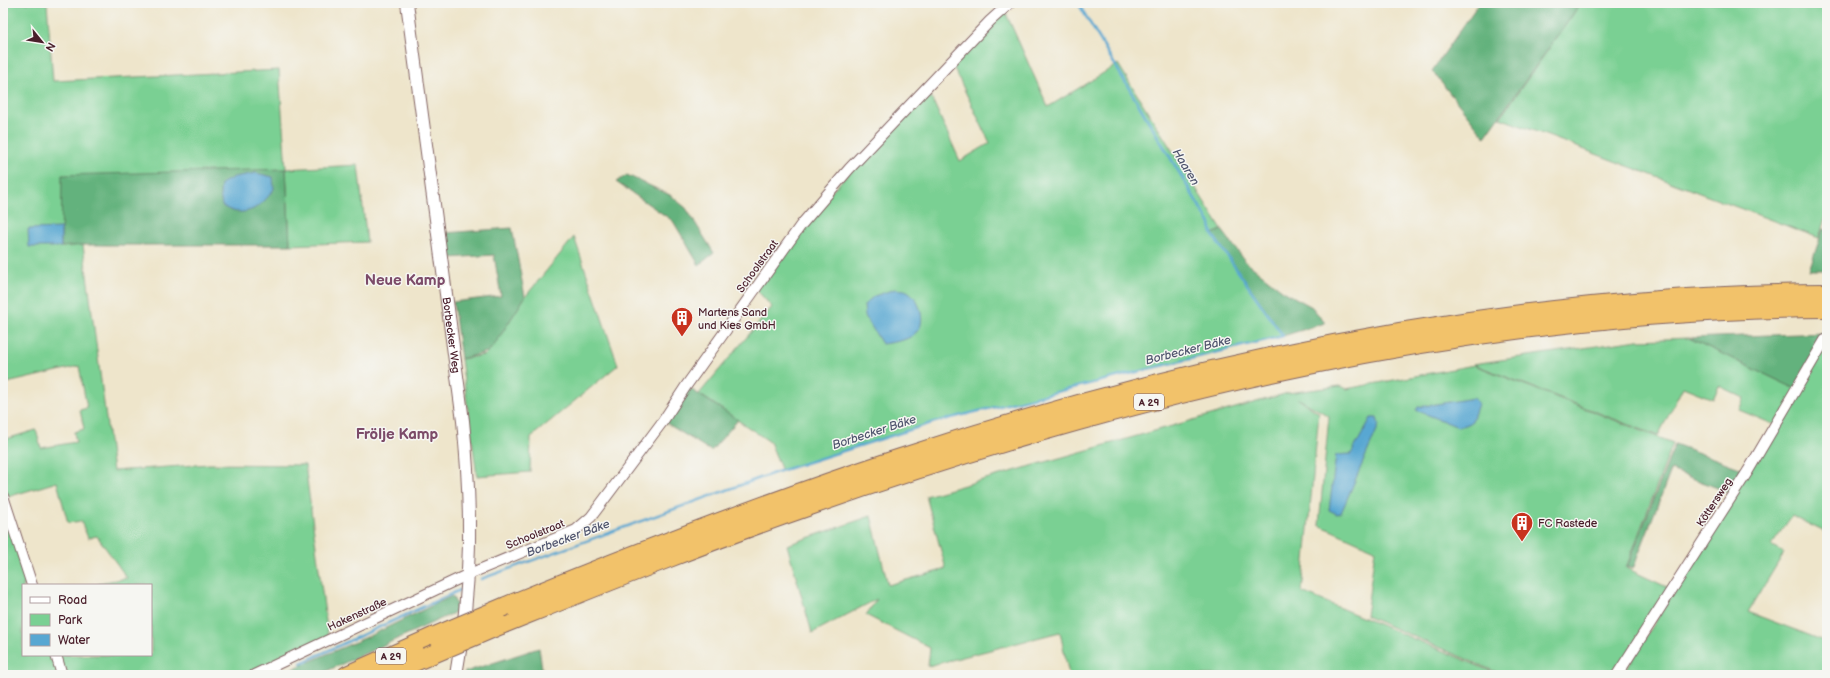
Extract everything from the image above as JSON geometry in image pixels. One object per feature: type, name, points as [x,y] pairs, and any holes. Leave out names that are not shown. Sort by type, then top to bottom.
[{"type":"highway","name":"A 29","points":[[347,675],[506,606],[713,524],[891,461],[1061,410],[1225,367],[1399,332],[1510,315],[1678,298],[1776,293],[1827,293]]},
{"type":"highway","name":"A 29","points":[[386,675],[610,580],[808,506],[896,476],[1062,425],[1227,382],[1403,347],[1511,330],[1679,313],[1827,308]]},
{"type":"street","name":"Borbecker Weg","points":[[407,3],[463,421],[469,479],[469,574],[456,675]]},
{"type":"street","name":"Schoolstraat","points":[[469,574],[576,530],[591,517],[663,421],[686,386],[801,225],[849,169],[990,21],[1010,3]]},
{"type":"street","name":"Köttersweg","points":[[1617,675],[1748,471],[1825,340]]},
{"type":"street","points":[[3,496],[32,584]]},
{"type":"street","name":"Hakenstraße","points":[[254,675],[469,574]]},
{"type":"street","points":[[56,656],[62,675]]},
{"type":"green space","points":[[3,3],[47,3],[53,81],[279,70],[286,169],[61,247],[83,245],[113,471],[209,464],[305,465],[328,636],[247,675],[62,675],[56,656],[152,656],[152,584],[99,584],[127,578],[97,536],[88,538],[81,521],[68,523],[57,482],[4,498],[32,584],[22,584],[22,656],[55,656],[61,675],[3,675],[3,440],[36,430],[41,448],[76,442],[74,432],[84,429],[80,410],[87,408],[79,366],[3,384]]},
{"type":"green space","points":[[1479,3],[1581,3],[1485,137],[1432,71]]},
{"type":"green space","points":[[1581,3],[1827,3],[1827,212],[1819,238],[1500,118]]},
{"type":"green space","points":[[1004,9],[1048,107],[1118,64],[1222,230],[1212,234],[1283,336],[935,422],[782,471],[770,442],[699,394],[772,307],[755,288],[801,225],[927,88],[960,161],[990,143],[951,62]]},
{"type":"green space","points":[[358,165],[367,242],[290,245],[286,169]]},
{"type":"green space","points":[[286,169],[290,245],[83,245],[61,247],[62,175]]},
{"type":"green space","points":[[627,175],[670,195],[686,208],[714,253],[699,265],[673,221],[616,182]]},
{"type":"green space","points":[[512,228],[525,297],[493,347],[487,352],[461,359],[453,302],[501,296],[494,255],[449,258],[444,233]]},
{"type":"green space","points":[[1823,229],[1827,230],[1827,270],[1809,270]]},
{"type":"green space","points":[[1222,230],[1246,262],[1283,291],[1312,307],[1325,323],[1283,336],[1212,234]]},
{"type":"green space","points":[[574,237],[618,365],[531,437],[530,472],[477,476],[461,359],[485,355],[493,347],[525,297]]},
{"type":"green space","points":[[1827,333],[1827,337],[1796,389],[1689,338]]},
{"type":"green space","points":[[1689,338],[1796,389],[1819,350],[1827,350],[1827,533],[1792,516],[1771,545],[1784,553],[1748,612],[1827,642],[1827,675],[1623,675],[1775,425],[1739,410],[1744,398],[1719,386],[1713,399],[1683,387],[1658,436],[1473,364],[1638,340]]},
{"type":"green space","points":[[1474,365],[1673,443],[1626,568],[1669,588],[1617,675],[1503,675],[1366,616],[1375,550],[1319,525],[1329,416],[1297,398],[1319,413],[1302,592],[1500,675],[1069,675],[1060,632],[928,666],[930,648],[866,615],[877,599],[812,633],[787,545],[871,516],[888,585],[946,569],[926,496],[1288,393],[1340,386],[1346,389]]},
{"type":"green space","points":[[686,386],[738,420],[711,451],[663,421]]},
{"type":"green space","points":[[1675,444],[1748,471],[1733,494],[1671,470],[1633,569],[1627,567]]},
{"type":"green space","points":[[452,596],[457,605],[456,612],[318,675],[278,675],[367,637]]},
{"type":"green space","points":[[539,648],[543,675],[464,675],[465,672]]},
{"type":"water","points":[[256,173],[273,177],[274,189],[263,202],[245,212],[230,210],[222,206],[220,194],[221,184],[234,177]]},
{"type":"water","points":[[61,228],[61,247],[29,247],[28,229]]},
{"type":"water","points":[[895,289],[906,290],[914,298],[920,308],[922,320],[921,325],[912,336],[897,342],[882,344],[865,316],[864,305],[874,296]]},
{"type":"water","points":[[1474,398],[1478,404],[1472,421],[1466,425],[1458,427],[1416,410],[1418,407]]},
{"type":"water","points":[[1371,418],[1377,418],[1379,425],[1341,513],[1337,514],[1329,510],[1336,455],[1351,454]]},
{"type":"waterway","name":"Borbecker Bäke","points":[[481,579],[774,473],[935,422],[1283,336],[1212,234],[1210,224],[1078,3]]},
{"type":"waterway","name":"Borbecker Bäke","points":[[301,663],[460,590]]},
{"type":"place","name":"Martens Sand und Kies GmbH","points":[[682,338]]},
{"type":"place","name":"FC Rastede","points":[[1522,542]]},
{"type":"district","name":"Neue Kamp","points":[[405,280]]},
{"type":"district","name":"Frölje Kamp","points":[[397,434]]},
{"type":"water label","name":"Haaren","points":[[1186,167]]}]
